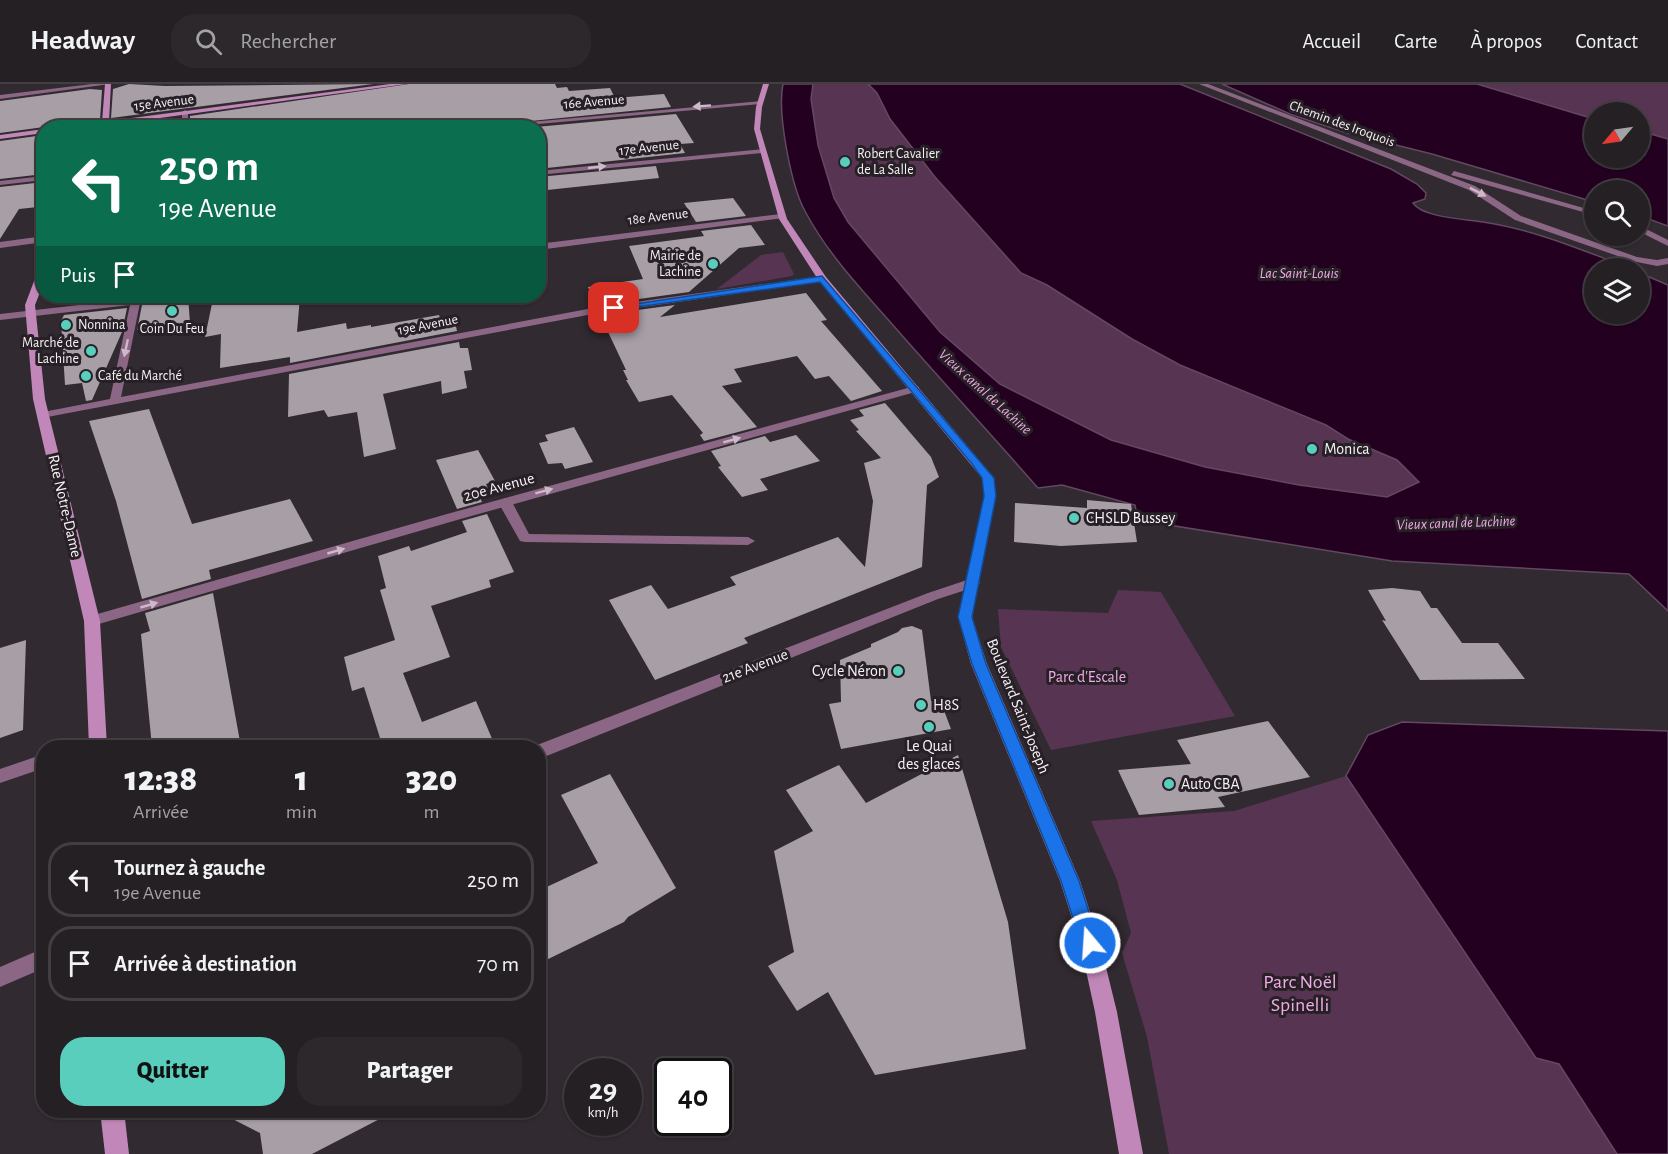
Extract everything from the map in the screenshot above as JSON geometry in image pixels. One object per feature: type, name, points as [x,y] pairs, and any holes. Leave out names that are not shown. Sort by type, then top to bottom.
[{"type":"street","points":[[0,96],[107,84],[105,120]]},
{"type":"street","name":"15e Avenue","points":[[136,120],[404,84]]},
{"type":"street","name":"Boulevard Saint-Joseph","points":[[766,84],[760,102],[757,129],[781,216],[822,279],[976,462],[990,486],[965,617],[979,664],[1070,881],[1090,943],[1110,1034],[1131,1154]]},
{"type":"street","name":"Chemin des Iroquois","points":[[1202,84],[1472,188],[1492,200],[1508,214],[1534,224],[1635,259],[1668,261]]},
{"type":"street","name":"16e Avenue","points":[[546,121],[760,102]]},
{"type":"street","points":[[185,112],[185,120]]},
{"type":"street","points":[[0,137],[36,132]]},
{"type":"street","name":"17e Avenue","points":[[546,172],[762,151]]},
{"type":"street","name":"Chemin des Iroquois","points":[[1405,161],[1506,186],[1584,210]]},
{"type":"street","points":[[0,183],[36,179]]},
{"type":"street","name":"18e Avenue","points":[[546,246],[781,216]]},
{"type":"street","points":[[1650,234],[1668,243]]},
{"type":"street","points":[[0,245],[36,240]]},
{"type":"street","name":"19e Avenue","points":[[42,415],[593,311],[822,279]]},
{"type":"street","name":"Rue Notre-Dame","points":[[36,287],[30,301],[42,415],[92,621],[94,740]]},
{"type":"street","points":[[0,317],[101,303]]},
{"type":"street","points":[[115,400],[135,303]]},
{"type":"street","name":"20e Avenue","points":[[92,621],[505,502],[915,389]]},
{"type":"street","points":[[505,502],[525,538],[748,541]]},
{"type":"street","name":"21e Avenue","points":[[546,749],[933,596],[973,583]]},
{"type":"street","points":[[0,776],[36,764]]},
{"type":"street","points":[[0,977],[36,961]]},
{"type":"street","points":[[113,1118],[117,1154]]},
{"type":"green space","points":[[813,84],[868,84],[877,92],[890,119],[935,177],[1021,273],[1047,285],[1132,339],[1180,365],[1326,425],[1348,439],[1397,460],[1419,482],[1387,497],[1299,485],[1205,467],[1111,440],[1000,384],[940,332],[848,222],[834,198],[818,145],[811,99]]},
{"type":"green space","points":[[1477,84],[1668,84],[1668,139],[1650,134],[1650,102],[1584,102],[1584,116]]},
{"type":"green space","points":[[783,252],[794,274],[792,276],[717,289],[761,255]]},
{"type":"green space","name":"Parc d'Escale","points":[[1118,590],[1161,592],[1235,716],[1051,750],[1001,647],[998,609],[1108,613]]},
{"type":"green space","name":"Parc Noël Spinelli","points":[[1346,776],[1536,1058],[1559,1064],[1617,1154],[1169,1154],[1147,1037],[1122,953],[1131,933],[1117,880],[1091,821],[1234,811]]},
{"type":"water","name":"Lac Saint-Louis","points":[[783,84],[813,84],[811,99],[818,145],[834,198],[848,222],[940,332],[1000,384],[1111,440],[1205,467],[1299,485],[1387,497],[1419,482],[1397,460],[1348,439],[1326,425],[1180,365],[1132,339],[1047,285],[1021,273],[935,177],[890,119],[877,93],[868,84],[1180,84],[1391,169],[1417,184],[1426,193],[1425,199],[1413,203],[1426,212],[1521,230],[1603,258],[1584,258],[1584,324],[1650,324],[1650,277],[1668,285],[1668,611],[1629,574],[1392,561],[1138,520],[1135,505],[1062,485],[1038,488],[857,284],[815,228],[800,201],[795,186],[784,131]]},
{"type":"water","points":[[1222,84],[1477,84],[1584,116],[1584,168],[1650,168],[1650,134],[1668,139],[1668,226],[1650,220],[1650,180],[1584,180],[1584,199],[1432,154],[1344,132],[1290,114]]},
{"type":"water","points":[[1402,722],[1668,731],[1668,1154],[1617,1154],[1559,1064],[1536,1058],[1346,776],[1368,735]]},
{"type":"building","points":[[129,84],[165,86],[373,84],[111,118],[113,89]]},
{"type":"building","points":[[409,84],[555,84],[557,88],[567,87],[569,91],[610,88],[615,98],[664,94],[671,107],[541,120],[190,120],[190,116]]},
{"type":"building","points":[[90,89],[102,90],[100,120],[36,120],[36,128],[0,133],[0,101]]},
{"type":"building","points":[[676,114],[694,143],[680,144],[685,153],[546,168],[546,126]]},
{"type":"building","points":[[36,136],[36,175],[0,179],[0,141]]},
{"type":"building","points":[[656,166],[659,178],[546,190],[546,176]]},
{"type":"building","points":[[36,183],[36,207],[19,209],[0,239],[0,187]]},
{"type":"building","points":[[733,198],[746,216],[696,222],[684,203]]},
{"type":"building","points":[[751,225],[765,245],[739,248],[689,292],[596,305],[588,287],[643,279],[629,246],[704,236],[701,231]]},
{"type":"building","points":[[806,293],[827,320],[821,321],[882,391],[851,401],[829,376],[815,379],[797,356],[734,369],[742,382],[722,386],[757,427],[704,441],[700,435],[703,433],[672,395],[639,402],[626,380],[628,380],[623,370],[626,370],[600,315],[675,305],[660,317]]},
{"type":"building","points":[[189,303],[190,323],[137,330],[142,305]]},
{"type":"building","points":[[212,303],[299,303],[297,332],[346,323],[347,329],[371,325],[371,327],[439,315],[440,318],[454,317],[457,331],[290,363],[290,357],[220,368],[221,334],[205,337]]},
{"type":"building","name":"Marché de Lachine","points":[[127,308],[122,332],[92,400],[86,401],[82,383],[65,385],[61,321],[64,315]]},
{"type":"building","points":[[459,342],[460,348],[468,348],[472,370],[464,371],[467,388],[442,394],[441,381],[383,394],[396,449],[364,457],[357,412],[328,417],[324,410],[288,417],[289,374]]},
{"type":"building","points":[[885,403],[931,457],[939,477],[927,485],[922,567],[744,638],[748,643],[655,680],[609,600],[651,585],[668,609],[736,585],[730,577],[838,537],[865,567],[873,501],[864,463],[881,458],[856,431],[859,430],[850,420],[864,416],[859,410]]},
{"type":"building","points":[[149,409],[192,524],[290,499],[313,541],[209,570],[211,579],[142,599],[116,501],[89,421]]},
{"type":"building","points":[[574,427],[593,462],[565,469],[562,463],[548,464],[539,443],[548,441],[545,435]]},
{"type":"building","points":[[796,435],[820,461],[760,479],[768,490],[742,497],[718,467],[721,466],[711,451],[765,436],[770,442]]},
{"type":"building","points":[[478,450],[495,481],[486,484],[488,489],[477,492],[482,502],[457,509],[436,460]]},
{"type":"building","name":"CHSLD Bussey","points":[[1087,500],[1131,504],[1137,542],[1061,546],[1014,542],[1015,503],[1087,508]]},
{"type":"building","points":[[487,514],[514,572],[489,580],[491,587],[431,606],[450,657],[403,673],[422,722],[476,701],[493,740],[376,740],[380,738],[364,687],[352,691],[344,657],[395,640],[380,590],[386,588],[378,556],[409,546],[411,551],[467,532],[462,521]]},
{"type":"building","points":[[1392,588],[1420,591],[1431,608],[1437,608],[1462,643],[1498,643],[1525,679],[1420,680],[1382,620],[1386,621],[1368,590]]},
{"type":"building","points":[[213,593],[240,740],[151,740],[141,634],[150,631],[145,613]]},
{"type":"building","points":[[912,626],[922,630],[931,701],[940,700],[951,729],[841,749],[829,704],[841,702],[840,660],[871,647],[871,644],[902,628]]},
{"type":"building","points":[[26,640],[23,730],[0,738],[0,648]]},
{"type":"building","points":[[1268,721],[1310,777],[1218,797],[1225,807],[1139,815],[1118,770],[1191,764],[1177,740]]},
{"type":"building","points":[[958,755],[1008,922],[1026,1049],[875,1075],[828,992],[797,1011],[768,966],[794,952],[774,851],[813,831],[786,790],[839,765],[866,803]]},
{"type":"building","points":[[610,774],[676,888],[628,917],[624,922],[546,960],[546,887],[598,863],[561,795]]},
{"type":"building","points":[[231,1118],[382,1118],[312,1154],[263,1154],[260,1133]]},
{"type":"place","name":"Robert Cavalier de La Salle","points":[[845,162]]},
{"type":"place","name":"Mairie de Lachine","points":[[713,264]]},
{"type":"place","name":"Coin Du Feu","points":[[172,311]]},
{"type":"place","name":"Nonnina","points":[[66,325]]},
{"type":"place","name":"Marché de Lachine","points":[[91,351]]},
{"type":"place","name":"Café du Marché","points":[[86,376]]},
{"type":"place","name":"Monica","points":[[1312,449]]},
{"type":"place","name":"CHSLD Bussey","points":[[1074,518]]},
{"type":"place","name":"Cycle Néron","points":[[898,671]]},
{"type":"place","name":"H8S","points":[[921,705]]},
{"type":"place","name":"Le Quai des glaces","points":[[929,727]]},
{"type":"place","name":"Auto CBA","points":[[1169,784]]},
{"type":"route","points":[[614,308],[822,279],[988,478],[990,496],[965,617],[979,664],[1070,881],[1090,943]]},
{"type":"water label","name":"Vieux canal de Lachine","points":[[985,392]]},
{"type":"water label","name":"Vieux canal de Lachine","points":[[1456,523]]}]
